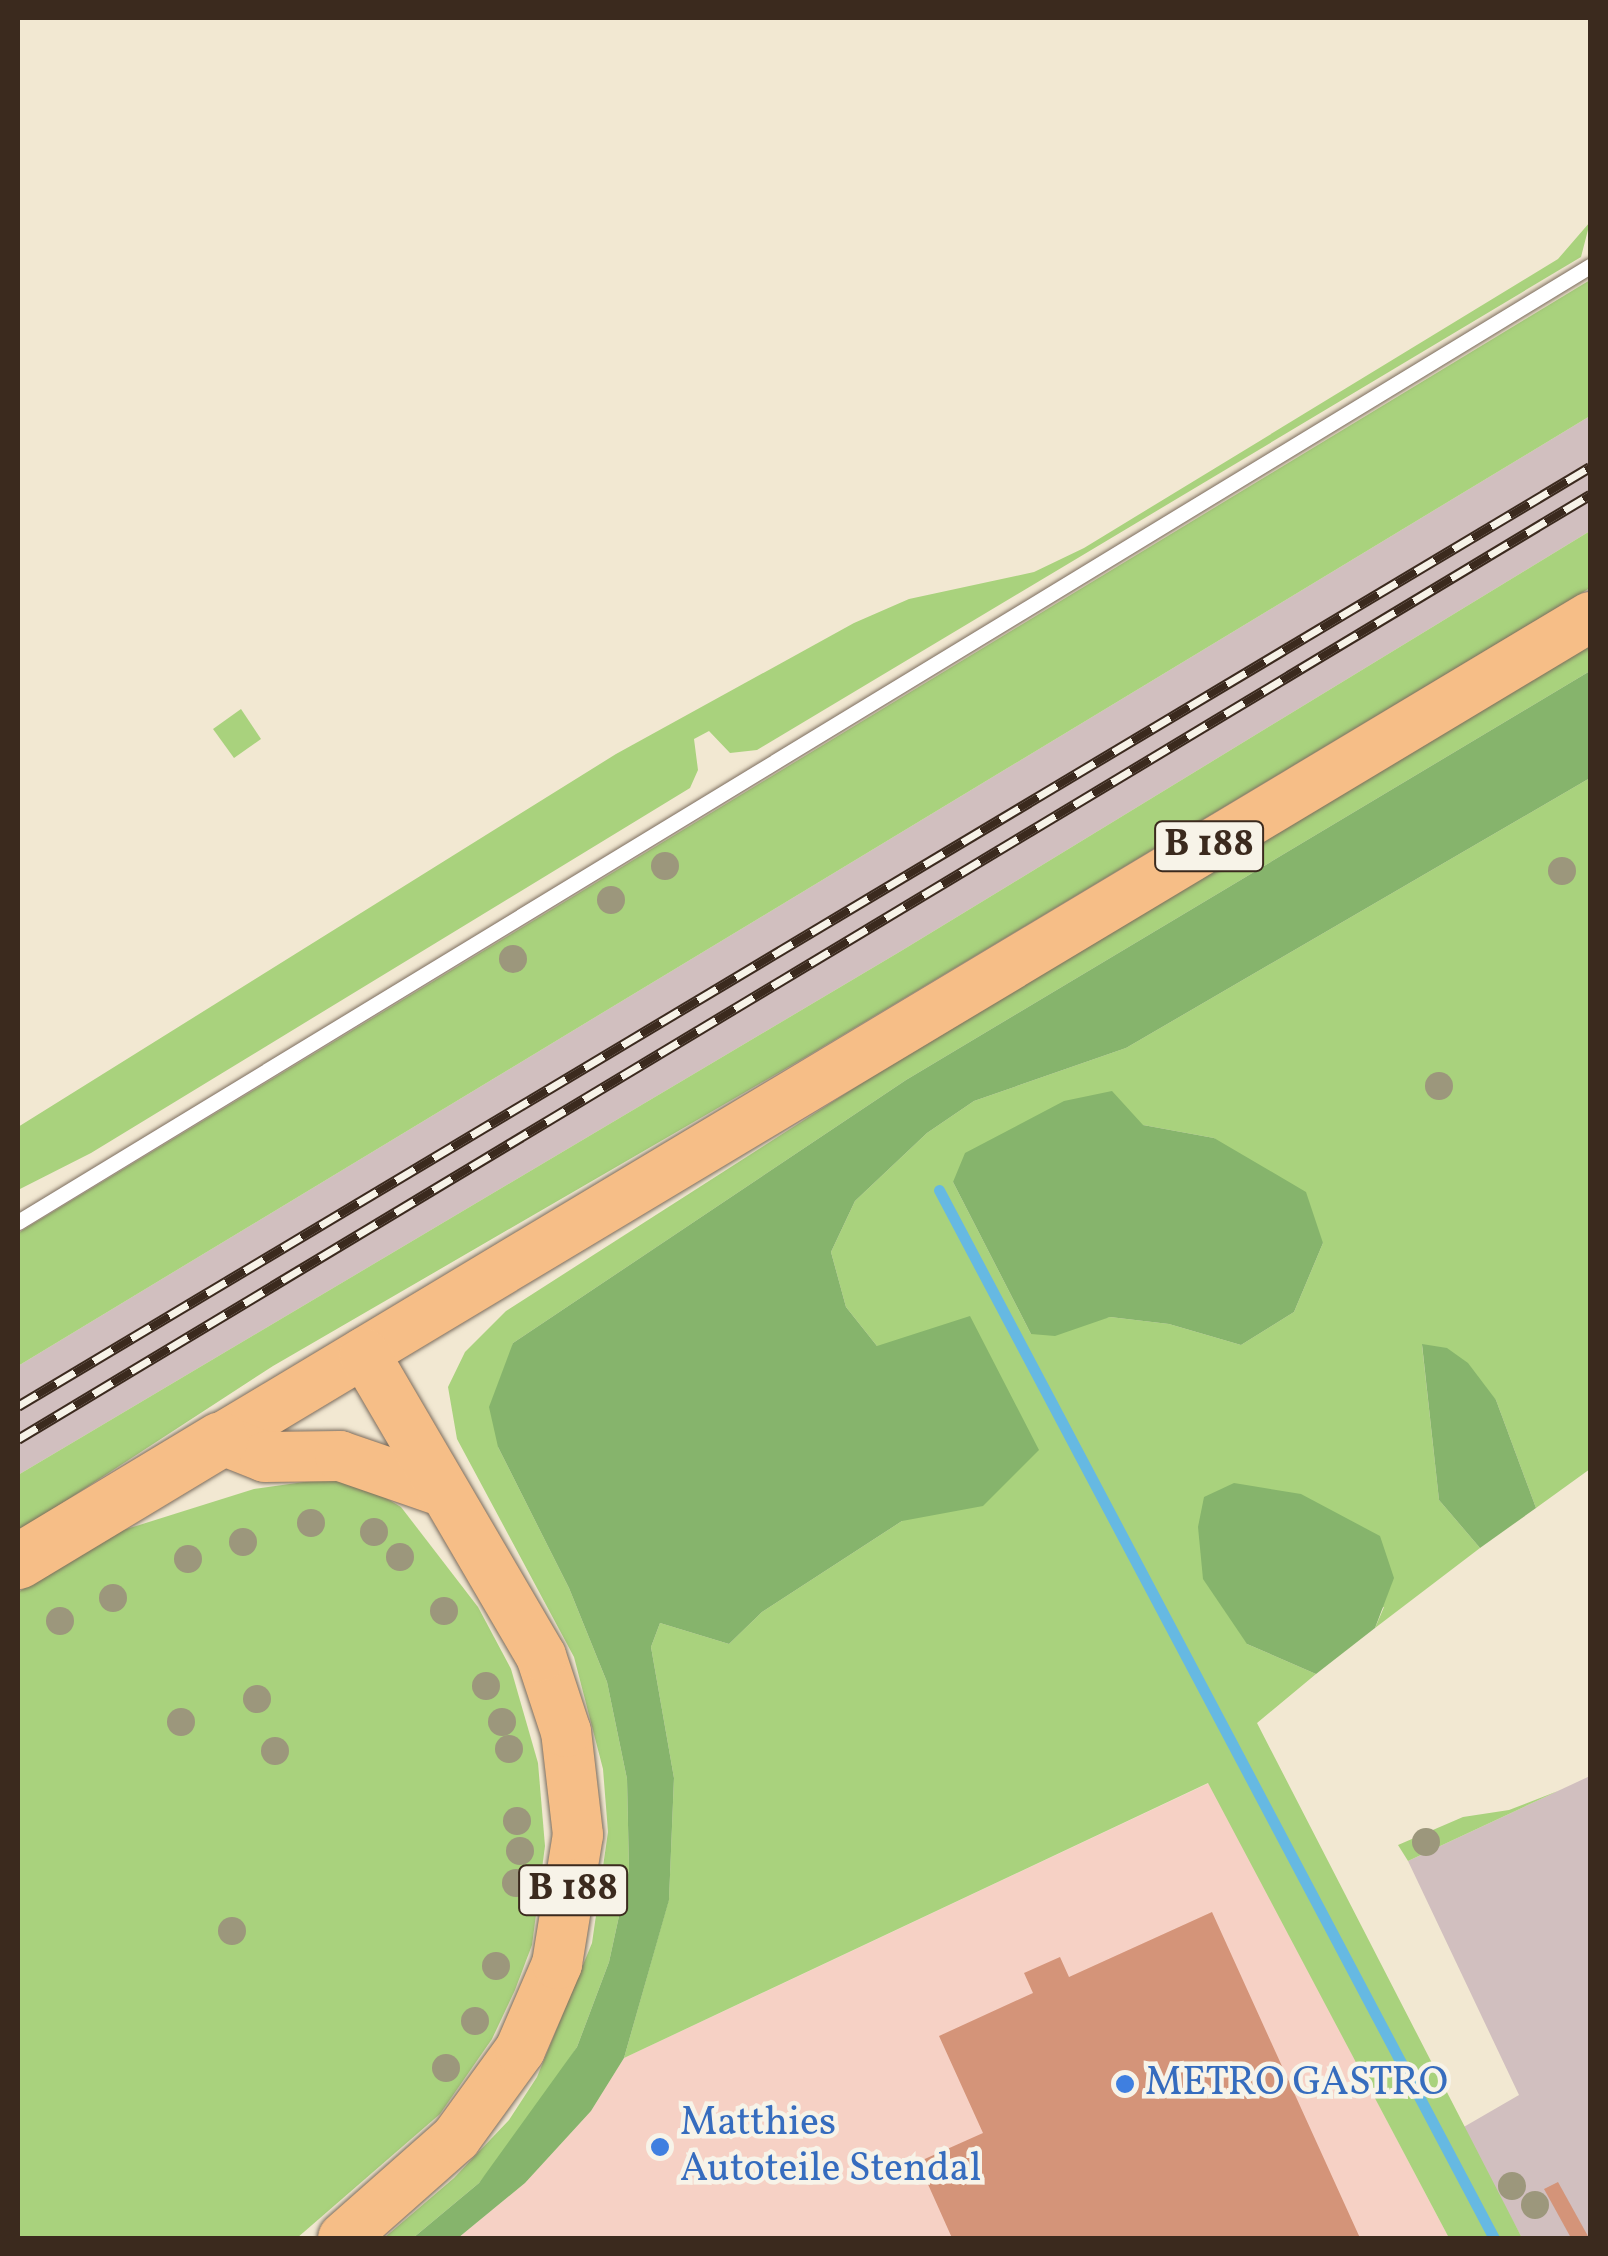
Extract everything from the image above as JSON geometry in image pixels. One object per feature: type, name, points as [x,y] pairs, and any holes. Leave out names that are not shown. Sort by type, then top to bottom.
[{"type":"highway","name":"B 188","points":[[18,1561],[220,1439]]},
{"type":"main road","name":"B 188","points":[[220,1439],[1590,617]]},
{"type":"main road","name":"B 188","points":[[343,2238],[440,2156],[504,2077],[557,1964],[576,1871],[577,1800],[555,1694],[520,1614],[364,1353]]},
{"type":"main road","points":[[220,1439],[265,1457],[340,1456],[444,1492]]},
{"type":"lane","points":[[18,1222],[1590,266]]},
{"type":"shaded area","points":[[1590,416],[1590,531],[901,951],[18,1475],[18,1366]]},
{"type":"shaded area","points":[[1590,1776],[1590,2238],[1522,2238],[1462,2128],[1519,2095],[1408,1861]]},
{"type":"shaded area","points":[[1209,1783],[1449,2238],[458,2238],[525,2183],[591,2111],[624,2058]]},
{"type":"green space","points":[[1590,222],[1581,257],[757,750],[730,753],[709,731],[694,739],[698,770],[690,788],[91,1153],[18,1190],[18,1127],[616,754],[854,623],[909,599],[1034,572],[1084,548],[1558,259]]},
{"type":"green space","points":[[1590,280],[1590,416],[18,1366],[18,1233]]},
{"type":"green space","points":[[1590,531],[1590,588],[806,1057],[273,1366],[18,1532],[18,1475],[901,951]]},
{"type":"green space","points":[[1590,645],[1590,671],[906,1080],[513,1343],[498,1447],[569,1588],[607,1682],[627,1779],[629,1870],[609,1962],[577,2047],[527,2125],[479,2183],[413,2238],[384,2238],[454,2178],[509,2120],[537,2077],[592,1943],[608,1832],[603,1769],[574,1657],[457,1439],[448,1387],[465,1352],[506,1311],[876,1074]]},
{"type":"green space","points":[[1590,671],[1590,778],[1126,1048],[974,1101],[927,1133],[855,1201],[831,1252],[846,1307],[877,1346],[970,1316],[1039,1450],[983,1506],[902,1521],[762,1612],[729,1644],[660,1623],[651,1647],[674,1778],[669,1900],[624,2058],[591,2111],[525,2183],[458,2238],[413,2238],[479,2183],[577,2047],[609,1962],[629,1870],[627,1779],[607,1682],[569,1588],[498,1447],[489,1407],[513,1343],[906,1080]]},
{"type":"green space","points":[[241,709],[261,739],[234,758],[213,729]]},
{"type":"green space","points":[[1590,778],[1590,1469],[1536,1508],[1496,1400],[1422,1345],[1439,1500],[1480,1548],[1375,1628],[1384,1607],[1247,1644],[1316,1674],[1257,1723],[1522,2238],[1449,2238],[1208,1783],[624,2058],[669,1899],[674,1778],[651,1647],[660,1623],[729,1644],[762,1612],[902,1521],[877,1346],[846,1307],[831,1252],[855,1201],[927,1133],[974,1101],[1126,1048]],"holes":[[[1143,1125],[1214,1138],[1323,1243],[1294,1312],[1241,1345],[1169,1324],[1110,1317],[1031,1334],[953,1182]]]},
{"type":"green space","points":[[1112,1091],[1143,1125],[1214,1138],[1306,1192],[1323,1243],[1294,1312],[1241,1345],[1169,1324],[1110,1317],[1055,1336],[1031,1334],[953,1182],[965,1153],[1064,1101]]},
{"type":"green space","points":[[1422,1344],[1447,1348],[1468,1363],[1496,1400],[1536,1508],[1480,1548],[1439,1500]]},
{"type":"green space","points":[[332,1478],[369,1488],[401,1507],[478,1607],[511,1669],[538,1763],[545,1846],[532,1945],[515,1990],[492,2039],[440,2114],[297,2238],[18,2238],[18,1592],[117,1532],[254,1489]]},
{"type":"green space","points":[[1234,1483],[1301,1494],[1380,1536],[1394,1578],[1375,1628],[1316,1674],[1247,1644],[1203,1579],[1198,1527],[1204,1497]]},
{"type":"green space","points":[[1558,1791],[1408,1861],[1398,1845],[1463,1817],[1509,1810]]},
{"type":"building","name":"METRO GASTRO","points":[[1212,1912],[1360,2238],[952,2238],[918,2162],[983,2133],[939,2036],[1033,1993],[1024,1973],[1060,1957],[1069,1977]]},
{"type":"building","points":[[1558,2182],[1589,2238],[1571,2238],[1544,2189]]},
{"type":"waterway","points":[[939,1190],[1494,2238]]},
{"type":"railway","points":[[18,1406],[1590,467]]},
{"type":"railway","points":[[18,1439],[1590,495]]},
{"type":"place","name":"METRO GASTRO","points":[[1125,2084]]},
{"type":"place","name":"Matthies Autoteile Stendal","points":[[660,2147]]}]
